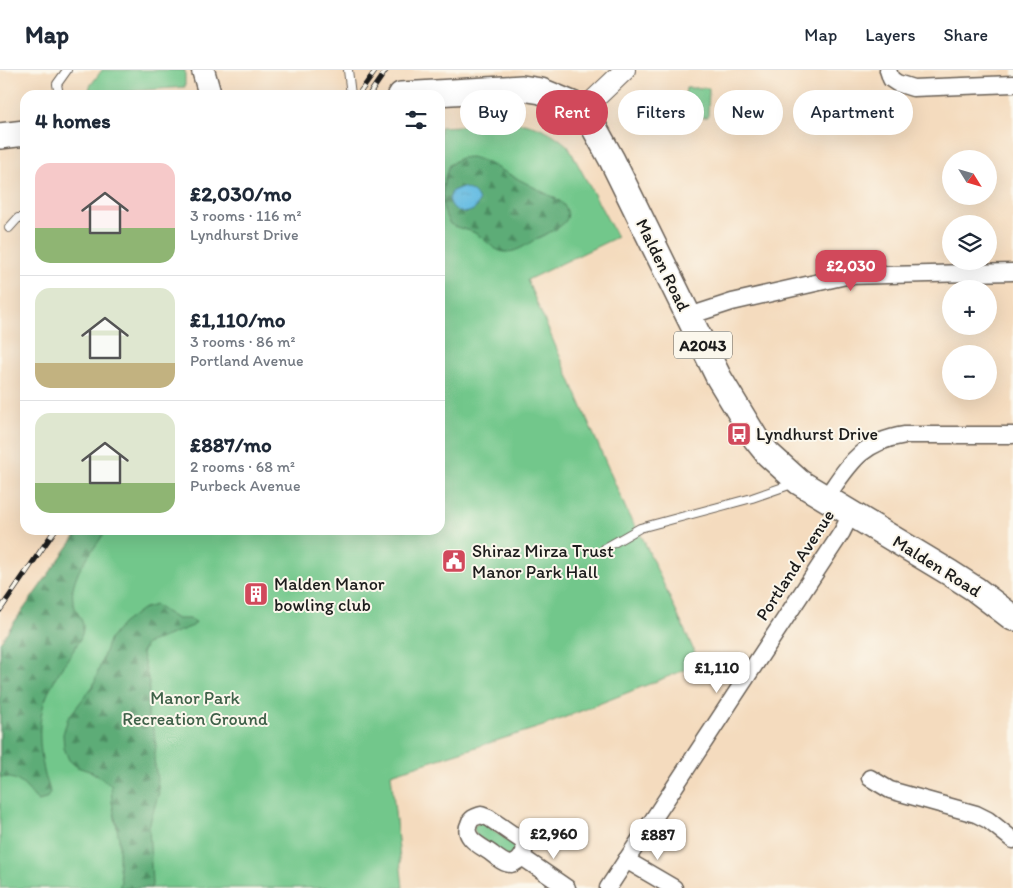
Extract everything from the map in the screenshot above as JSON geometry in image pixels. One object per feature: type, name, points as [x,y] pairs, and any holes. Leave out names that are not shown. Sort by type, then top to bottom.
[{"type":"main road","points":[[203,70],[209,90]]},
{"type":"main road","points":[[445,92],[522,88],[536,90]]},
{"type":"main road","points":[[0,136],[20,134]]},
{"type":"main road","name":"Malden Road","points":[[598,135],[719,378],[756,439],[772,458],[799,482],[975,588],[1013,618]]},
{"type":"street","points":[[604,90],[625,70]]},
{"type":"street","points":[[888,70],[896,83],[913,88],[1013,84]]},
{"type":"street","points":[[689,316],[732,302],[846,276],[1013,272]]},
{"type":"street","points":[[825,499],[861,452],[889,437],[1013,435]]},
{"type":"street","name":"Portland Avenue","points":[[608,888],[842,532],[851,514]]},
{"type":"street","points":[[870,778],[890,790],[976,814],[988,820],[1013,840]]},
{"type":"street","points":[[522,857],[567,888]]},
{"type":"street","points":[[626,860],[674,888]]},
{"type":"lane","points":[[58,90],[57,84],[67,70]]},
{"type":"lane","points":[[348,70],[350,90]]},
{"type":"lane","points":[[8,228],[20,218]]},
{"type":"lane","points":[[605,548],[640,528],[752,498],[799,482]]},
{"type":"green space","points":[[102,70],[185,70],[185,87],[147,90],[89,90]]},
{"type":"green space","points":[[686,88],[709,88],[708,117],[704,117],[704,90],[686,90]]},
{"type":"green space","name":"Manor Park Recreation Ground","points":[[526,124],[536,127],[536,135],[554,135],[568,146],[617,237],[527,280],[629,516],[643,539],[700,664],[543,726],[391,774],[403,888],[0,888],[0,656],[85,535],[445,535],[445,127],[460,126],[460,135],[526,135]]},
{"type":"green space","points":[[471,157],[484,161],[560,201],[566,208],[568,215],[566,220],[556,229],[521,248],[508,252],[492,247],[475,233],[450,224],[445,214],[445,180],[449,165],[460,158]]},
{"type":"green space","points":[[76,535],[103,535],[82,565],[74,584],[74,605],[82,622],[82,634],[53,682],[43,706],[40,730],[41,756],[50,793],[46,799],[38,801],[18,781],[7,777],[0,777],[0,642]]},
{"type":"green space","points":[[155,605],[177,619],[190,619],[196,622],[193,626],[146,644],[142,654],[149,683],[148,717],[154,731],[156,746],[154,759],[159,792],[149,826],[152,884],[151,888],[119,888],[121,882],[119,839],[112,802],[111,785],[92,772],[77,767],[69,760],[64,748],[63,734],[68,718],[93,686],[109,640],[122,624],[142,609]]},
{"type":"green space","points":[[481,821],[518,848],[515,855],[509,857],[477,836],[473,827]]},
{"type":"water","points":[[462,187],[473,192],[479,201],[476,208],[472,211],[463,213],[453,207],[449,199],[452,191]]},
{"type":"railway","points":[[362,90],[376,70]]},
{"type":"railway","points":[[372,90],[386,70]]},
{"type":"railway","points":[[0,610],[52,535]]},
{"type":"place","name":"Lyndhurst Drive","points":[[739,434]]},
{"type":"place","name":"Shiraz Mirza Trust Manor Park Hall","points":[[454,561]]},
{"type":"place","name":"Malden Manor bowling club","points":[[256,594]]}]
